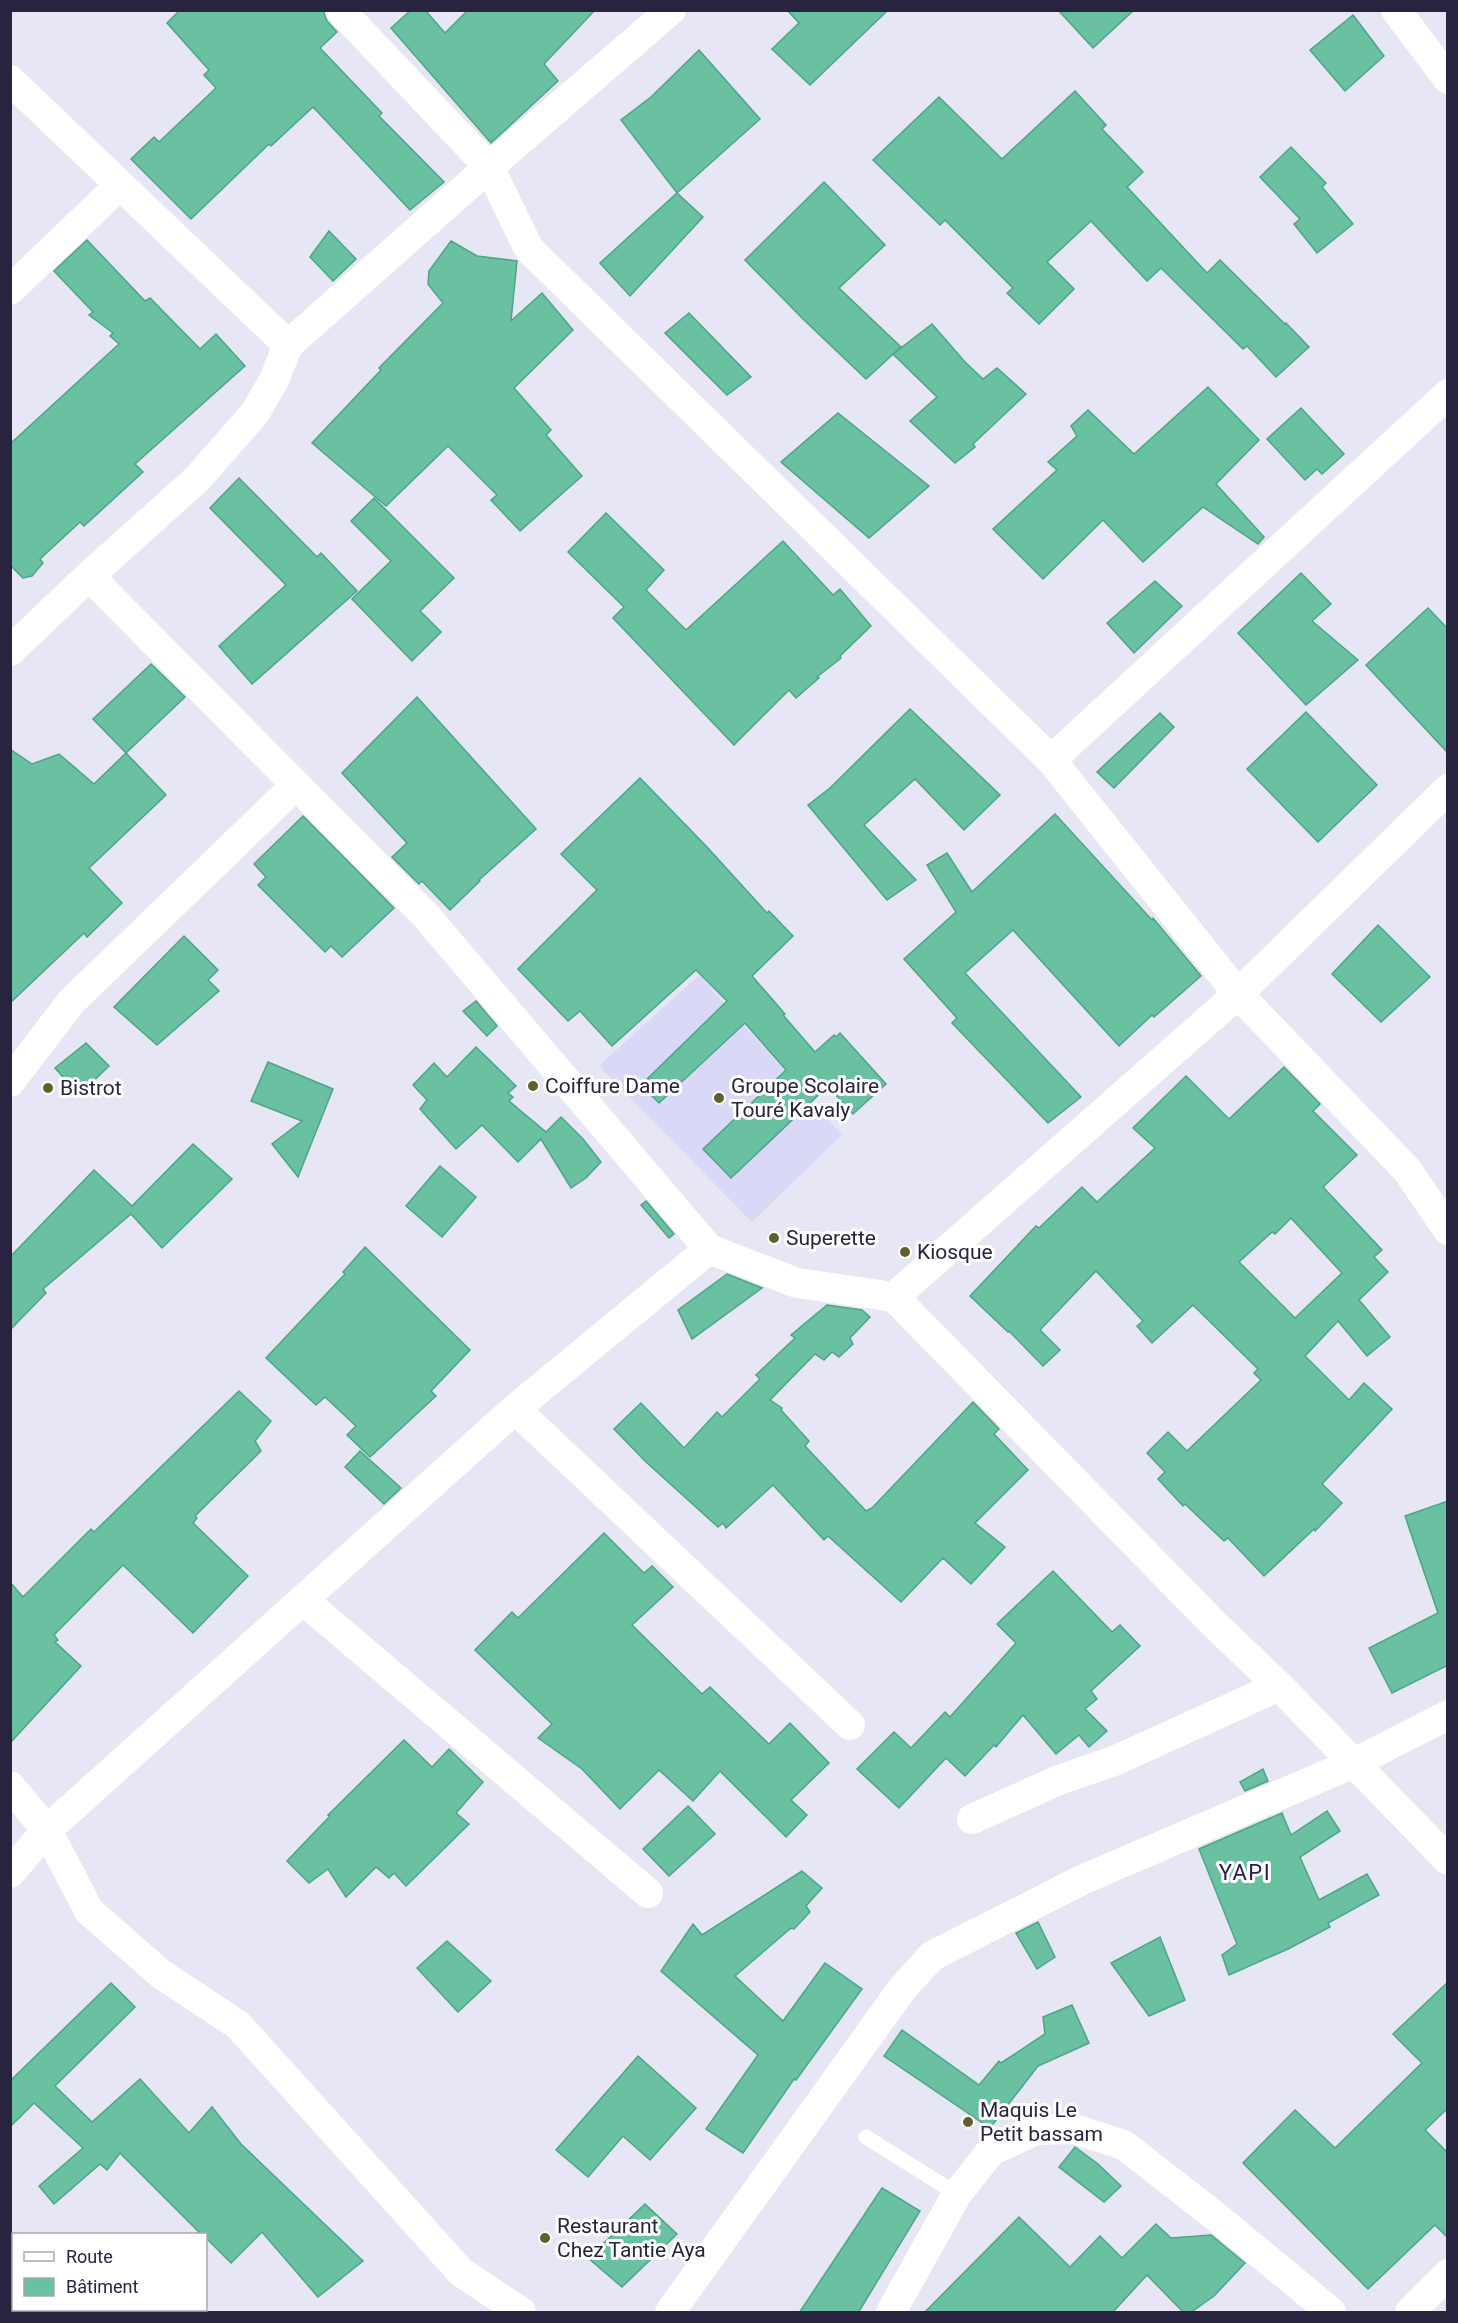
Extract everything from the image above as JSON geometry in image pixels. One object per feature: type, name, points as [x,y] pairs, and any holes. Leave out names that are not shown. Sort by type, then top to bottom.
[{"type":"street","points":[[340,10],[489,167],[529,249],[1051,760],[1238,994],[1407,1170],[1448,1230]]},
{"type":"street","points":[[10,651],[197,479],[255,413],[274,380],[288,345],[671,10]]},
{"type":"street","points":[[1396,10],[1448,79]]},
{"type":"street","points":[[10,80],[288,345]]},
{"type":"street","points":[[10,290],[120,185]]},
{"type":"street","points":[[1051,760],[1448,394]]},
{"type":"street","points":[[89,576],[426,916],[709,1249],[797,1283],[894,1297],[1448,1860]]},
{"type":"street","points":[[10,1082],[71,1002],[297,785]]},
{"type":"street","points":[[894,1297],[1238,994],[1448,789]]},
{"type":"street","points":[[10,1873],[47,1830],[515,1409],[709,1249]]},
{"type":"street","points":[[515,1409],[850,1725]]},
{"type":"street","points":[[303,1600],[648,1893]]},
{"type":"street","points":[[972,1820],[1059,1780],[1114,1761],[1279,1686]]},
{"type":"street","points":[[670,2313],[902,1989],[932,1956],[1082,1880],[1354,1763],[1448,1714]]},
{"type":"street","points":[[10,1786],[47,1830],[89,1911],[161,1974],[238,2025],[461,2272],[521,2313]]},
{"type":"street","points":[[891,2313],[957,2194],[991,2151],[1036,2130],[1074,2129],[1124,2145],[1215,2216],[1331,2313]]},
{"type":"street","points":[[1410,2313],[1448,2274]]},
{"type":"lane","points":[[866,2138],[957,2194]]},
{"type":"shaded area","points":[[699,975],[842,1135],[752,1222],[599,1066]]},
{"type":"building","points":[[180,10],[323,10],[327,21],[337,32],[320,48],[382,113],[379,116],[444,182],[410,210],[313,107],[271,146],[269,144],[191,219],[131,159],[154,137],[159,142],[216,88],[204,75],[209,70],[167,23]]},
{"type":"building","points":[[411,10],[425,10],[445,33],[468,10],[595,10],[544,64],[558,81],[491,143],[391,28]]},
{"type":"building","points":[[787,10],[888,10],[810,85],[772,49],[799,23]]},
{"type":"building","points":[[1058,10],[1134,10],[1093,48]]},
{"type":"building","points":[[1353,15],[1384,56],[1345,91],[1310,50]]},
{"type":"building","points":[[699,50],[760,119],[677,193],[621,120],[651,97]]},
{"type":"building","points":[[1075,91],[1106,125],[1102,129],[1143,172],[1127,187],[1207,273],[1220,260],[1309,347],[1276,377],[1247,346],[1243,349],[1161,268],[1147,281],[1091,221],[1047,262],[1074,289],[1039,324],[1007,293],[1013,288],[945,220],[940,225],[873,160],[939,97],[1002,159]]},
{"type":"building","points":[[1291,147],[1326,183],[1322,187],[1353,224],[1317,253],[1294,224],[1300,219],[1260,177]]},
{"type":"building","points":[[824,182],[885,245],[839,288],[901,347],[866,379],[745,260]]},
{"type":"building","points":[[677,193],[703,217],[630,296],[600,263]]},
{"type":"building","points":[[329,231],[356,259],[333,281],[310,257]]},
{"type":"building","points":[[87,240],[145,301],[150,298],[200,349],[216,334],[245,366],[135,464],[143,472],[84,526],[80,522],[40,559],[43,563],[32,576],[23,578],[10,565],[10,444],[119,344],[110,336],[113,333],[89,315],[93,312],[54,271]]},
{"type":"building","points":[[451,241],[477,256],[517,261],[511,321],[542,293],[573,330],[514,388],[551,430],[546,435],[582,476],[520,531],[491,500],[497,495],[448,446],[386,506],[312,443],[381,370],[379,368],[443,303],[428,284],[429,271]]},
{"type":"building","points":[[689,313],[751,377],[727,395],[665,333]]},
{"type":"building","points":[[932,324],[983,379],[997,368],[1026,394],[973,444],[975,447],[955,463],[910,421],[937,397],[893,354]]},
{"type":"building","points":[[1208,387],[1259,440],[1216,484],[1264,537],[1258,544],[1203,507],[1143,562],[1103,520],[1043,579],[993,529],[1057,470],[1048,462],[1077,436],[1071,426],[1088,410],[1134,454]]},
{"type":"building","points":[[1301,408],[1344,454],[1322,474],[1317,469],[1305,480],[1267,439]]},
{"type":"building","points":[[838,413],[929,486],[869,538],[781,462]]},
{"type":"building","points":[[239,478],[317,557],[321,553],[357,591],[252,684],[219,646],[286,585],[210,508]]},
{"type":"building","points":[[374,498],[454,578],[420,611],[441,632],[412,661],[352,599],[391,561],[351,521]]},
{"type":"building","points":[[606,513],[664,570],[646,590],[686,630],[783,541],[833,595],[840,589],[871,626],[840,656],[841,658],[796,698],[789,690],[734,745],[613,618],[624,607],[568,552]]},
{"type":"building","points":[[1301,573],[1331,604],[1312,621],[1358,660],[1306,705],[1238,633]]},
{"type":"building","points":[[1155,581],[1182,606],[1134,653],[1107,623]]},
{"type":"building","points":[[1428,608],[1448,629],[1448,753],[1366,665]]},
{"type":"building","points":[[151,664],[185,697],[126,753],[93,719]]},
{"type":"building","points":[[417,697],[536,829],[479,880],[450,910],[422,881],[419,884],[392,857],[407,843],[342,773]]},
{"type":"building","points":[[910,709],[1000,795],[964,830],[915,779],[864,825],[916,880],[887,900],[808,805],[830,788]]},
{"type":"building","points":[[1306,712],[1377,785],[1318,842],[1247,769]]},
{"type":"building","points":[[1160,713],[1174,727],[1114,788],[1097,772]]},
{"type":"building","points":[[10,749],[32,764],[59,754],[94,784],[126,753],[166,795],[89,868],[122,903],[87,937],[84,933],[10,1003]]},
{"type":"building","points":[[640,778],[767,913],[769,911],[793,936],[752,976],[785,1014],[783,1015],[815,1052],[834,1035],[836,1037],[840,1033],[886,1084],[853,1114],[828,1086],[731,1178],[703,1149],[786,1070],[745,1023],[659,1103],[641,1085],[727,1001],[696,970],[612,1046],[580,1011],[568,1021],[518,969],[597,890],[561,854]]},
{"type":"building","points":[[1055,814],[1152,920],[1153,918],[1201,976],[1154,1017],[1152,1015],[1119,1046],[1013,930],[965,973],[1081,1097],[1048,1123],[952,1023],[957,1018],[904,959],[956,912],[927,865],[947,853],[972,892]]},
{"type":"building","points":[[303,816],[394,908],[342,957],[331,946],[325,952],[258,885],[266,877],[254,864]]},
{"type":"building","points":[[1378,925],[1430,977],[1381,1022],[1332,974]]},
{"type":"building","points":[[184,936],[218,970],[208,980],[219,991],[157,1045],[114,1007]]},
{"type":"building","points":[[476,1001],[497,1026],[487,1036],[463,1011]]},
{"type":"building","points":[[86,1043],[109,1066],[79,1095],[55,1068]]},
{"type":"building","points":[[476,1047],[516,1086],[508,1093],[513,1097],[509,1101],[546,1132],[561,1117],[583,1139],[601,1162],[586,1178],[571,1188],[541,1139],[518,1162],[482,1125],[456,1149],[420,1109],[427,1100],[413,1085],[434,1063],[447,1077]]},
{"type":"building","points":[[268,1062],[333,1089],[298,1177],[272,1144],[302,1121],[251,1101]]},
{"type":"building","points":[[1284,1067],[1320,1104],[1313,1111],[1357,1155],[1323,1187],[1382,1250],[1374,1257],[1388,1272],[1359,1300],[1390,1337],[1367,1356],[1338,1321],[1305,1356],[1349,1400],[1364,1383],[1392,1409],[1322,1484],[1342,1503],[1315,1531],[1314,1529],[1264,1576],[1228,1538],[1224,1541],[1185,1504],[1183,1506],[1158,1479],[1165,1472],[1147,1453],[1168,1432],[1187,1451],[1261,1380],[1254,1373],[1258,1369],[1193,1305],[1152,1343],[1137,1326],[1143,1321],[1096,1271],[1040,1330],[1060,1350],[1043,1366],[970,1296],[1036,1226],[1039,1228],[1082,1187],[1097,1202],[1155,1148],[1133,1128],[1186,1076],[1229,1119]],"holes":[[[1291,1218],[1342,1273],[1295,1318],[1239,1262],[1272,1232],[1275,1234]]]},
{"type":"building","points":[[193,1144],[232,1179],[162,1248],[131,1214],[43,1289],[46,1293],[10,1330],[10,1257],[94,1170],[132,1206]]},
{"type":"building","points":[[440,1166],[476,1197],[442,1237],[406,1206]]},
{"type":"building","points":[[646,1201],[674,1234],[669,1238],[641,1205]]},
{"type":"building","points":[[365,1247],[470,1350],[431,1391],[436,1396],[370,1457],[347,1435],[356,1426],[325,1397],[316,1405],[266,1358],[345,1274],[343,1272]]},
{"type":"building","points":[[727,1274],[762,1288],[692,1339],[678,1310]]},
{"type":"building","points":[[827,1305],[862,1310],[870,1317],[850,1338],[853,1344],[839,1357],[832,1352],[824,1360],[815,1354],[770,1400],[782,1408],[781,1410],[809,1441],[805,1446],[866,1511],[872,1508],[973,1402],[999,1429],[994,1434],[1028,1470],[975,1523],[1005,1547],[971,1584],[943,1558],[901,1602],[828,1536],[824,1540],[773,1485],[726,1528],[723,1523],[718,1527],[646,1462],[614,1429],[641,1403],[684,1448],[717,1412],[722,1417],[760,1379],[756,1375],[795,1338],[791,1335]]},
{"type":"building","points":[[239,1391],[271,1421],[255,1441],[261,1451],[195,1516],[197,1518],[193,1523],[248,1576],[193,1633],[123,1565],[54,1635],[58,1640],[55,1642],[81,1666],[10,1743],[10,1582],[23,1597],[91,1529],[94,1532]]},
{"type":"building","points":[[360,1451],[401,1488],[384,1504],[345,1467]]},
{"type":"building","points":[[1448,1501],[1448,1665],[1392,1693],[1369,1648],[1438,1613],[1405,1516]]},
{"type":"building","points":[[604,1533],[644,1573],[652,1566],[673,1587],[632,1625],[702,1694],[710,1687],[769,1744],[790,1723],[829,1763],[791,1800],[807,1815],[786,1837],[720,1771],[693,1801],[659,1770],[620,1809],[582,1769],[538,1738],[552,1724],[475,1650],[512,1612],[518,1618]]},
{"type":"building","points":[[1053,1571],[1112,1632],[1120,1625],[1140,1646],[1091,1691],[1097,1699],[1085,1709],[1107,1731],[1089,1747],[1079,1735],[1056,1754],[1023,1715],[996,1747],[994,1745],[965,1776],[946,1758],[899,1808],[857,1769],[894,1732],[911,1748],[945,1712],[950,1717],[1016,1643],[997,1624]]},
{"type":"building","points":[[404,1740],[432,1767],[449,1749],[483,1782],[456,1813],[469,1824],[406,1886],[394,1873],[389,1878],[376,1867],[346,1897],[328,1869],[309,1883],[287,1861],[330,1816],[328,1815]]},
{"type":"building","points":[[1263,1769],[1268,1781],[1245,1791],[1240,1782]]},
{"type":"building","points":[[688,1806],[715,1834],[669,1876],[643,1849]]},
{"type":"building","points":[[1327,1811],[1340,1831],[1300,1857],[1319,1900],[1367,1874],[1379,1895],[1328,1923],[1330,1927],[1288,1949],[1229,1975],[1222,1955],[1237,1944],[1199,1849],[1282,1813],[1291,1835]]},
{"type":"building","points":[[802,1871],[822,1888],[806,1906],[810,1912],[794,1929],[791,1928],[735,1976],[783,2021],[825,1963],[862,1989],[796,2080],[794,2079],[743,2153],[706,2129],[758,2055],[661,1971],[693,1924],[702,1935]]},
{"type":"building","points":[[1038,1922],[1055,1957],[1037,1969],[1016,1933]]},
{"type":"building","points":[[1160,1937],[1185,2000],[1149,2016],[1111,1963]]},
{"type":"building","points":[[447,1941],[491,1981],[458,2012],[417,1968]]},
{"type":"building","points":[[1448,1982],[1448,2108],[1425,2130],[1448,2153],[1448,2238],[1435,2225],[1368,2289],[1243,2163],[1295,2110],[1335,2148],[1422,2063],[1393,2034]]},
{"type":"building","points":[[111,1983],[135,2007],[55,2086],[92,2122],[140,2079],[189,2133],[212,2107],[241,2144],[363,2261],[318,2297],[262,2232],[231,2263],[207,2239],[207,2233],[200,2233],[120,2153],[107,2170],[100,2164],[54,2204],[39,2186],[83,2148],[34,2103],[10,2127],[10,2081]]},
{"type":"building","points":[[1072,2005],[1089,2043],[1038,2066],[990,2128],[884,2056],[902,2030],[979,2085],[999,2061],[1001,2063],[1045,2034],[1043,2017]]},
{"type":"building","points":[[638,2056],[696,2108],[650,2160],[623,2136],[588,2177],[556,2150]]},
{"type":"building","points":[[1075,2147],[1098,2164],[1121,2186],[1104,2202],[1059,2167]]},
{"type":"building","points":[[882,2188],[920,2211],[858,2313],[799,2313]]},
{"type":"building","points":[[645,2204],[677,2234],[622,2287],[588,2258]]},
{"type":"building","points":[[1019,2217],[1070,2267],[1100,2236],[1122,2258],[1156,2224],[1171,2238],[1211,2235],[1245,2263],[1214,2296],[1190,2313],[1184,2313],[1147,2275],[1112,2313],[924,2313]]},
{"type":"place","name":"Coiffure Dame","points":[[533,1086]]},
{"type":"place","name":"Bistrot","points":[[48,1088]]},
{"type":"place","name":"Groupe Scolaire Touré Kavaly","points":[[719,1098]]},
{"type":"place","name":"Superette","points":[[774,1238]]},
{"type":"place","name":"Kiosque","points":[[905,1252]]},
{"type":"place","name":"Maquis Le Petit bassam","points":[[968,2122]]},
{"type":"place","name":"Restaurant Chez Tantie Aya","points":[[545,2238]]},
{"type":"district","name":"YAPI","points":[[1245,1872]]}]
